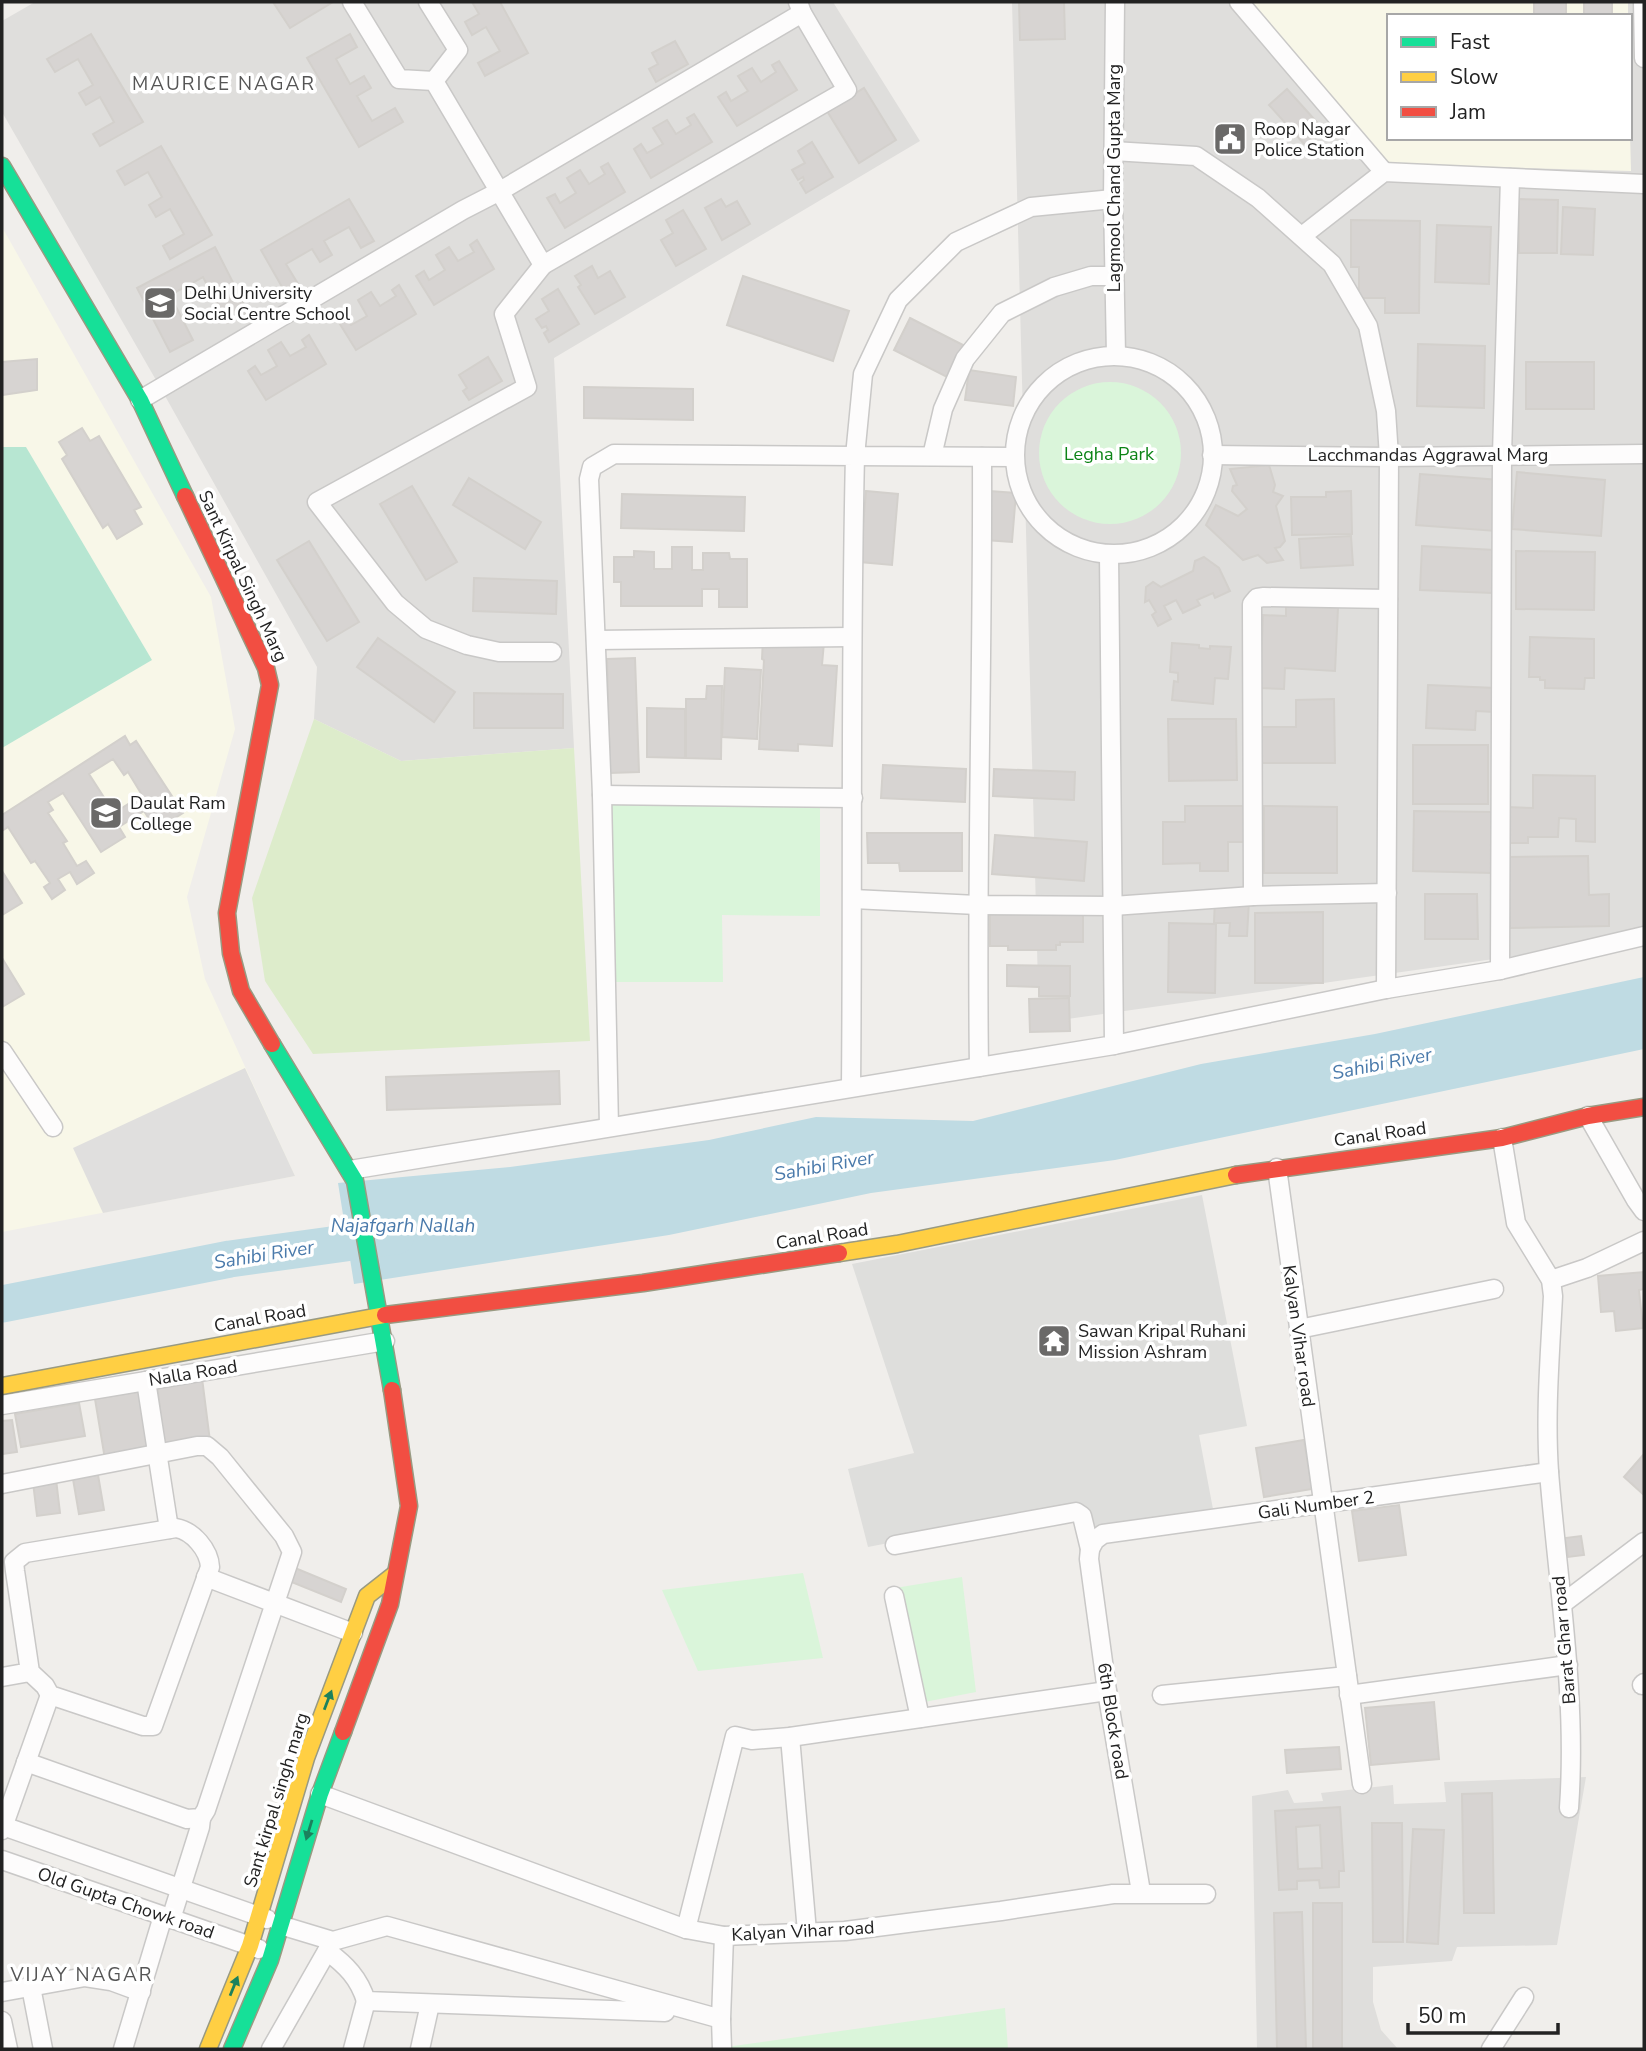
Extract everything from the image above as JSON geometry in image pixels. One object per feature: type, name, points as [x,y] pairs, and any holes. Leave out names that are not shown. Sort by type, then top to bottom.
[{"type":"street","points":[[352,2],[399,79],[434,81]]},
{"type":"street","points":[[428,2],[458,50],[434,81]]},
{"type":"street","name":"Lagmool Chand Gupta Marg","points":[[1115,2],[1112,199],[1116,355]]},
{"type":"street","points":[[1239,2],[1384,172]]},
{"type":"street","points":[[1643,2],[1644,58]]},
{"type":"street","points":[[140,400],[463,210],[500,191],[800,7],[846,90],[543,265],[504,314],[527,387],[317,502],[395,603],[426,629],[467,645],[499,652],[552,652]]},
{"type":"street","points":[[434,81],[543,265]]},
{"type":"street","points":[[1113,150],[1196,156],[1258,198],[1332,264],[1368,326],[1386,411],[1389,457],[1386,989]]},
{"type":"street","name":"Sant Kirpal Singh Marg","points":[[2,166],[140,400],[259,650],[270,685],[228,913],[231,953],[241,990],[303,1098],[353,1175]]},
{"type":"street","points":[[1302,236],[1384,172],[1644,184]]},
{"type":"street","points":[[1500,970],[1502,455],[1510,178]]},
{"type":"street","points":[[851,1087],[851,637],[855,456],[863,374],[898,300],[956,242],[1031,207],[1112,199]]},
{"type":"street","points":[[932,456],[943,409],[965,359],[1002,313],[1054,286],[1091,276],[1114,276]]},
{"type":"street","points":[[1116,355],[1150,362],[1180,380],[1202,407],[1211,434],[1213,469],[1202,502],[1181,529],[1152,548],[1109,555],[1075,547],[1046,529],[1025,501],[1014,468],[1014,457],[1016,430],[1031,398],[1055,373],[1087,358],[1116,355]]},
{"type":"street","points":[[609,1127],[602,796],[589,479],[592,467],[614,454],[1014,457]]},
{"type":"street","name":"Lacchmandas Aggrawal Marg","points":[[1212,455],[1389,457],[1644,454]]},
{"type":"street","points":[[979,1067],[977,905],[983,597],[982,457]]},
{"type":"street","points":[[1109,555],[1114,1045]]},
{"type":"street","points":[[1253,896],[1252,604],[1257,598],[1264,597],[1388,599]]},
{"type":"street","points":[[596,640],[851,637]]},
{"type":"street","points":[[602,796],[853,798]]},
{"type":"street","points":[[853,899],[977,905],[1113,906],[1253,896],[1387,893]]},
{"type":"street","points":[[232,2049],[272,1954],[320,1794],[390,1604],[409,1506],[385,1341],[353,1175],[609,1127],[1114,1045],[1386,989],[1500,970],[1644,936]]},
{"type":"street","points":[[2,1051],[53,1127]]},
{"type":"street","name":"Canal Road","points":[[2,1386],[379,1308],[643,1283],[897,1244],[1277,1168],[1502,1138],[1588,1116],[1644,1107]]},
{"type":"street","points":[[1588,1116],[1644,1211]]},
{"type":"street","points":[[1502,1138],[1516,1223],[1530,1250],[1551,1280],[1587,1268],[1644,1241]]},
{"type":"street","name":"Kalyan Vihar road","points":[[1277,1168],[1322,1504]]},
{"type":"street","name":"Barat Ghar road","points":[[1551,1280],[1553,1296],[1547,1423],[1549,1472],[1569,1665],[1572,1754],[1569,1808]]},
{"type":"street","points":[[1298,1329],[1494,1289]]},
{"type":"street","name":"Nalla Road","points":[[2,1405],[385,1341]]},
{"type":"street","points":[[146,1381],[169,1529]]},
{"type":"street","points":[[2,1484],[197,1446],[207,1447],[215,1451],[284,1536],[292,1552],[277,1603],[201,1818],[180,1889],[167,1917],[123,2049]]},
{"type":"street","name":"Gali Number 2","points":[[1090,1549],[1102,1534],[1549,1472]]},
{"type":"street","points":[[1322,1504],[1362,1784]]},
{"type":"street","name":"6th Block road","points":[[895,1545],[1076,1512],[1082,1516],[1090,1549],[1089,1559],[1107,1691],[1141,1892]]},
{"type":"street","points":[[169,1529],[184,1530],[207,1552],[210,1567],[153,1726],[143,1726],[50,1695],[45,1686],[30,1672],[14,1562],[25,1553],[169,1529]]},
{"type":"street","points":[[1562,1604],[1644,1542]]},
{"type":"street","name":"Sant kirpal singh marg","points":[[208,2049],[250,1946],[306,1758],[367,1596],[395,1574]]},
{"type":"street","points":[[206,1577],[353,1633]]},
{"type":"street","points":[[894,1596],[920,1718]]},
{"type":"street","points":[[1349,1695],[1569,1665]]},
{"type":"street","points":[[2,1677],[30,1672]]},
{"type":"street","points":[[1162,1695],[1347,1676]]},
{"type":"street","points":[[686,1928],[735,1737],[752,1740],[790,1737],[1107,1691]]},
{"type":"street","points":[[50,1695],[2,1828],[259,1916],[330,1946],[361,1984],[366,2001],[353,2049]]},
{"type":"street","points":[[790,1737],[807,1932]]},
{"type":"street","points":[[26,1762],[187,1819],[201,1818]]},
{"type":"street","name":"Kalyan Vihar road","points":[[320,1794],[686,1928],[724,1936],[845,1931],[1113,1894],[1206,1894]]},
{"type":"street","name":"Old Gupta Chowk road","points":[[2,1860],[272,1954]]},
{"type":"street","points":[[271,2049],[330,1946],[387,1926],[721,2019]]},
{"type":"street","points":[[722,2049],[724,1936]]},
{"type":"street","points":[[2,1992],[85,1978],[111,1981],[141,1992]]},
{"type":"street","points":[[31,1987],[43,2049]]},
{"type":"street","points":[[1491,2049],[1524,1997]]},
{"type":"street","points":[[366,2001],[693,2013]]},
{"type":"street","points":[[420,2049],[430,2004]]},
{"type":"street","points":[[2,2021],[8,2049]]},
{"type":"shaded area","points":[[35,2],[833,2],[920,141],[554,358],[574,748],[401,761],[314,719],[317,667],[2,112],[2,21]]},
{"type":"shaded area","points":[[1012,2],[1644,2],[1644,938],[1039,1023]]},
{"type":"shaded area","points":[[1249,2],[1628,2],[1628,14],[1387,14],[1387,140],[1630,140],[1631,171],[1388,164]]},
{"type":"shaded area","name":"Daulat Ram College","points":[[2,227],[211,597],[235,729],[187,897],[205,979],[295,1176],[2,1232]]},
{"type":"shaded area","points":[[245,1068],[295,1176],[103,1213],[73,1148]]},
{"type":"shaded area","name":"Sawan Kripal Ruhani Mission Ashram","points":[[1202,1195],[1247,1426],[1199,1435],[1213,1509],[1089,1532],[1083,1505],[868,1547],[848,1469],[914,1453],[852,1264]]},
{"type":"shaded area","points":[[1586,1777],[1557,1945],[1457,1947],[1452,1961],[1373,1967],[1373,2002],[1381,2030],[1398,2049],[1257,2049],[1252,1796],[1288,1790],[1294,1803],[1323,1801],[1321,1793],[1393,1785],[1394,1804],[1446,1802],[1444,1782]]},
{"type":"green space","name":"Legha Park","points":[[1110,382],[1137,388],[1160,403],[1175,426],[1181,453],[1175,480],[1160,503],[1137,518],[1110,524],[1083,518],[1060,503],[1045,480],[1039,453],[1045,426],[1060,403],[1083,388]]},
{"type":"green space","points":[[2,447],[26,447],[152,660],[2,748]]},
{"type":"green space","points":[[314,719],[401,761],[574,748],[590,1041],[313,1054],[265,981],[252,898]]},
{"type":"green space","points":[[607,802],[820,802],[820,916],[722,915],[723,982],[607,982]]},
{"type":"green space","points":[[803,1573],[823,1658],[698,1671],[662,1590]]},
{"type":"green space","points":[[962,1577],[976,1692],[909,1705],[895,1588]]},
{"type":"green space","points":[[1005,2008],[1008,2049],[726,2047]]},
{"type":"water","name":"Najafgarh Nallah","points":[[1644,977],[1644,1049],[1115,1160],[871,1193],[669,1235],[354,1284],[338,1183],[510,1167],[709,1140],[816,1117],[973,1121],[1201,1064],[1375,1034]]},
{"type":"building","points":[[273,2],[333,2],[290,28]]},
{"type":"building","points":[[472,2],[500,2],[528,53],[485,76],[478,63],[500,51],[486,27],[472,35],[465,22],[479,14]]},
{"type":"building","points":[[1019,2],[1064,2],[1065,39],[1020,40]]},
{"type":"building","points":[[1534,2],[1566,2],[1566,14],[1534,14]]},
{"type":"building","points":[[1584,2],[1612,2],[1612,14],[1584,14]]},
{"type":"building","points":[[91,34],[143,122],[100,146],[93,134],[114,122],[100,97],[86,105],[79,93],[93,85],[78,59],[55,72],[47,59]]},
{"type":"building","points":[[350,34],[357,47],[336,59],[350,84],[364,76],[371,88],[357,96],[372,121],[395,108],[403,122],[359,147],[307,58]]},
{"type":"building","points":[[675,41],[688,64],[656,82],[649,69],[658,64],[652,53]]},
{"type":"building","points":[[779,61],[797,90],[737,126],[718,97],[726,92],[731,101],[748,91],[738,76],[752,68],[761,82],[776,72],[772,65]]},
{"type":"building","points":[[864,88],[896,140],[859,163],[827,111]]},
{"type":"building","points":[[1287,89],[1323,129],[1305,145],[1269,105]]},
{"type":"building","points":[[694,114],[712,142],[651,178],[634,149],[641,144],[647,153],[663,144],[653,128],[667,120],[676,134],[691,125],[687,118]]},
{"type":"building","points":[[812,142],[833,177],[806,193],[800,183],[804,180],[803,177],[798,180],[792,170],[805,163],[798,151]]},
{"type":"building","points":[[161,146],[212,235],[170,259],[163,246],[184,234],[170,209],[156,217],[149,205],[162,197],[148,172],[125,185],[117,171]]},
{"type":"building","points":[[608,163],[625,192],[565,228],[547,198],[555,194],[560,203],[576,193],[567,178],[580,170],[589,184],[605,174],[601,167]]},
{"type":"building","points":[[349,199],[374,241],[361,248],[349,227],[324,241],[332,255],[320,262],[312,249],[286,264],[300,287],[286,294],[261,250]]},
{"type":"building","points":[[721,199],[726,207],[737,201],[750,224],[722,240],[705,208]]},
{"type":"building","points":[[1519,199],[1558,200],[1557,253],[1519,253]]},
{"type":"building","points":[[1563,207],[1595,209],[1593,255],[1561,254]]},
{"type":"building","points":[[683,210],[706,249],[676,266],[661,240],[673,233],[666,220]]},
{"type":"building","points":[[1351,220],[1420,221],[1419,313],[1385,313],[1385,298],[1359,298],[1359,267],[1351,267]]},
{"type":"building","points":[[1437,225],[1491,227],[1489,284],[1435,282]]},
{"type":"building","points":[[477,240],[494,269],[434,305],[416,276],[424,271],[429,280],[445,270],[436,255],[449,247],[458,261],[474,252],[470,245]]},
{"type":"building","name":"Delhi University Social Centre School","points":[[215,247],[248,312],[227,323],[203,277],[170,295],[193,340],[170,352],[137,288]]},
{"type":"building","points":[[592,266],[598,278],[610,271],[625,297],[595,314],[578,287],[581,285],[575,276]]},
{"type":"building","points":[[743,276],[849,311],[833,361],[727,325]]},
{"type":"building","points":[[399,285],[416,314],[356,350],[338,321],[345,316],[351,325],[367,316],[358,300],[371,292],[380,306],[396,296],[392,290]]},
{"type":"building","points":[[558,289],[579,324],[549,342],[544,333],[548,330],[546,326],[542,328],[536,319],[549,311],[542,299]]},
{"type":"building","points":[[910,318],[963,345],[947,377],[894,350]]},
{"type":"building","points":[[309,335],[326,364],[266,400],[248,371],[255,366],[261,375],[277,366],[268,350],[281,342],[290,356],[306,347],[302,340]]},
{"type":"building","points":[[1418,344],[1485,346],[1484,408],[1417,406]]},
{"type":"building","points":[[488,357],[502,381],[469,400],[463,391],[467,388],[459,375]]},
{"type":"building","points":[[37,359],[37,390],[2,395],[2,362]]},
{"type":"building","points":[[1526,362],[1594,362],[1594,409],[1526,409]]},
{"type":"building","points":[[969,370],[1016,377],[1013,406],[965,400]]},
{"type":"building","points":[[584,387],[693,389],[693,420],[584,418]]},
{"type":"building","points":[[82,428],[90,441],[99,436],[141,507],[134,510],[142,524],[117,539],[108,524],[103,528],[62,459],[67,455],[59,442]]},
{"type":"building","points":[[1269,465],[1275,485],[1273,492],[1283,496],[1276,506],[1285,541],[1275,548],[1283,560],[1267,563],[1258,555],[1243,560],[1206,525],[1216,505],[1238,516],[1247,509],[1232,491],[1233,486],[1237,485],[1230,469]]},
{"type":"building","points":[[1517,472],[1605,480],[1601,536],[1512,529]]},
{"type":"building","points":[[1420,474],[1500,480],[1496,531],[1416,525]]},
{"type":"building","points":[[469,478],[541,522],[525,549],[453,505]]},
{"type":"building","points":[[412,486],[457,562],[426,580],[380,504]]},
{"type":"building","points":[[866,491],[898,494],[892,565],[860,562]]},
{"type":"building","points":[[989,491],[1016,493],[1012,542],[985,540]]},
{"type":"building","points":[[1351,491],[1352,534],[1292,535],[1291,497],[1326,497],[1326,492]]},
{"type":"building","points":[[622,494],[745,497],[744,531],[621,528]]},
{"type":"building","points":[[1351,536],[1353,565],[1301,568],[1299,539]]},
{"type":"building","points":[[309,541],[359,622],[327,641],[277,560]]},
{"type":"building","points":[[1422,546],[1494,550],[1492,593],[1420,590]]},
{"type":"building","points":[[672,547],[692,547],[692,570],[703,570],[703,553],[729,553],[730,559],[747,559],[747,607],[719,607],[719,589],[702,589],[702,606],[621,606],[621,582],[614,582],[614,557],[634,557],[634,551],[654,552],[654,569],[672,569]]},
{"type":"building","points":[[1516,551],[1595,552],[1594,610],[1516,609]]},
{"type":"building","points":[[1204,557],[1219,568],[1230,591],[1215,598],[1213,593],[1197,600],[1200,605],[1183,613],[1176,600],[1164,606],[1171,619],[1158,626],[1152,615],[1156,612],[1149,600],[1145,602],[1146,587],[1153,582],[1161,587],[1193,571],[1195,561]]},
{"type":"building","points":[[474,578],[557,581],[556,614],[473,611]]},
{"type":"building","points":[[1286,605],[1338,608],[1335,671],[1285,668],[1284,689],[1260,688],[1263,615],[1286,616]]},
{"type":"building","points":[[1530,637],[1594,639],[1594,678],[1585,678],[1584,689],[1545,688],[1545,680],[1529,677]]},
{"type":"building","points":[[378,638],[455,692],[434,722],[357,667]]},
{"type":"building","points":[[763,638],[824,642],[822,665],[837,666],[832,746],[798,744],[798,751],[759,749]]},
{"type":"building","points":[[1172,643],[1199,645],[1199,648],[1210,649],[1210,646],[1231,647],[1228,679],[1215,678],[1213,704],[1172,700],[1174,681],[1178,682],[1178,673],[1170,672]]},
{"type":"building","points":[[635,658],[639,772],[610,773],[607,659]]},
{"type":"building","points":[[725,668],[761,670],[757,739],[722,737]]},
{"type":"building","points":[[1428,685],[1495,688],[1494,712],[1476,711],[1475,730],[1426,728]]},
{"type":"building","points":[[707,686],[722,686],[721,759],[686,758],[686,699],[706,699]]},
{"type":"building","points":[[474,693],[563,694],[563,728],[474,728]]},
{"type":"building","points":[[1334,699],[1335,763],[1258,763],[1258,727],[1296,727],[1296,700]]},
{"type":"building","points":[[647,708],[685,709],[685,758],[647,757]]},
{"type":"building","points":[[1168,719],[1236,719],[1237,780],[1169,781]]},
{"type":"building","points":[[125,736],[130,745],[136,741],[183,813],[156,830],[144,811],[119,827],[125,837],[101,852],[63,793],[48,802],[53,810],[48,813],[67,841],[63,843],[77,866],[86,861],[94,873],[77,884],[70,872],[58,879],[65,890],[52,899],[44,887],[50,883],[35,861],[31,863],[8,827],[2,831],[2,815]],"holes":[[[113,759],[124,775],[128,772],[142,795],[108,817],[99,803],[105,799],[89,774]]]},
{"type":"building","points":[[1413,745],[1488,745],[1488,804],[1413,804]]},
{"type":"building","points":[[883,765],[966,769],[965,802],[881,798]]},
{"type":"building","points":[[994,769],[1075,772],[1074,800],[993,796]]},
{"type":"building","points":[[1533,775],[1595,776],[1595,842],[1576,841],[1576,819],[1559,818],[1558,837],[1528,837],[1528,843],[1506,843],[1507,807],[1533,808]]},
{"type":"building","points":[[1185,806],[1246,806],[1246,842],[1228,842],[1228,871],[1200,871],[1200,863],[1163,864],[1163,822],[1185,822]]},
{"type":"building","points":[[1264,806],[1337,807],[1337,873],[1264,873]]},
{"type":"building","points":[[1414,811],[1492,812],[1492,873],[1413,871]]},
{"type":"building","points":[[867,833],[962,833],[962,871],[900,871],[899,863],[868,863]]},
{"type":"building","points":[[995,835],[1087,842],[1084,881],[992,874]]},
{"type":"building","points":[[1588,856],[1589,895],[1609,894],[1609,926],[1510,928],[1508,857]]},
{"type":"building","points":[[2,871],[22,903],[2,915]]},
{"type":"building","points":[[1425,894],[1477,894],[1478,939],[1425,939]]},
{"type":"building","points":[[1215,899],[1249,901],[1247,936],[1229,936],[1230,923],[1214,923]]},
{"type":"building","points":[[1323,912],[1323,983],[1255,983],[1255,913]]},
{"type":"building","points":[[990,914],[1083,915],[1083,942],[1060,942],[1060,945],[1056,945],[1056,950],[1008,950],[1008,946],[990,946]]},
{"type":"building","points":[[1169,923],[1216,924],[1215,993],[1168,992]]},
{"type":"building","points":[[2,958],[24,994],[2,1007]]},
{"type":"building","points":[[1007,965],[1070,966],[1070,996],[1039,996],[1039,987],[1007,986]]},
{"type":"building","points":[[1069,998],[1070,1031],[1030,1032],[1029,999]]},
{"type":"building","points":[[559,1071],[560,1104],[387,1110],[386,1077]]},
{"type":"building","points":[[1644,1272],[1644,1289],[1639,1290],[1643,1328],[1616,1331],[1614,1311],[1601,1312],[1598,1276]]},
{"type":"building","points":[[202,1378],[210,1441],[164,1446],[157,1383]]},
{"type":"building","points":[[143,1391],[153,1452],[105,1459],[95,1399]]},
{"type":"building","points":[[79,1403],[85,1436],[21,1447],[15,1414]]},
{"type":"building","points":[[12,1420],[17,1452],[2,1454],[2,1421]]},
{"type":"building","points":[[1304,1440],[1312,1489],[1264,1497],[1256,1448]]},
{"type":"building","points":[[1644,1454],[1644,1495],[1624,1477]]},
{"type":"building","points":[[98,1475],[104,1510],[79,1514],[73,1479]]},
{"type":"building","points":[[56,1479],[60,1513],[37,1516],[33,1482]]},
{"type":"building","points":[[1399,1505],[1406,1555],[1359,1561],[1352,1511]]},
{"type":"building","points":[[1581,1536],[1584,1555],[1568,1557],[1565,1538]]},
{"type":"building","points":[[295,1568],[346,1589],[341,1602],[289,1581]]},
{"type":"building","points":[[1434,1702],[1439,1759],[1371,1765],[1365,1708]]},
{"type":"building","points":[[1339,1747],[1341,1769],[1287,1773],[1285,1750]]},
{"type":"building","points":[[1492,1793],[1494,1913],[1464,1913],[1462,1794]]},
{"type":"building","points":[[1340,1807],[1344,1871],[1339,1871],[1339,1887],[1320,1888],[1319,1880],[1297,1881],[1297,1889],[1279,1890],[1275,1811]],"holes":[[[1320,1825],[1322,1868],[1298,1869],[1296,1827]]]},
{"type":"building","points":[[1372,1823],[1402,1823],[1403,1942],[1373,1942]]},
{"type":"building","points":[[1413,1829],[1444,1830],[1438,1944],[1407,1942]]},
{"type":"building","points":[[1313,1903],[1342,1903],[1342,2049],[1313,2049]]},
{"type":"building","points":[[1302,1912],[1306,2049],[1277,2049],[1274,1913]]},
{"type":"waterway","name":"Sahibi River","points":[[2,1304],[230,1259],[396,1236]]},
{"type":"traffic: fast","points":[[2,166],[140,400],[185,496]]},
{"type":"traffic: fast","points":[[272,1044],[355,1181],[392,1390]]},
{"type":"traffic: fast","points":[[232,2049],[270,1960],[320,1794],[343,1732]]},
{"type":"traffic: slow","points":[[839,1253],[897,1244],[1236,1175]]},
{"type":"traffic: slow","points":[[2,1386],[385,1315]]},
{"type":"traffic: slow","points":[[208,2049],[250,1946],[306,1758],[367,1596],[395,1574]]},
{"type":"traffic: jam","points":[[185,496],[266,668],[270,685],[227,913],[231,953],[241,991],[272,1044]]},
{"type":"traffic: jam","points":[[1236,1175],[1502,1138],[1588,1116],[1644,1107]]},
{"type":"traffic: jam","points":[[385,1315],[643,1283],[839,1253]]},
{"type":"traffic: jam","points":[[343,1732],[390,1604],[409,1506],[392,1390]]},
{"type":"place","name":"Roop Nagar Police Station","points":[[1230,139]]},
{"type":"place","name":"Delhi University Social Centre School","points":[[160,303]]},
{"type":"place","name":"Daulat Ram College","points":[[106,813]]},
{"type":"place","name":"Sawan Kripal Ruhani Mission Ashram","points":[[1054,1341]]},
{"type":"district","name":"MAURICE NAGAR","points":[[224,84]]},
{"type":"district","name":"VIJAY NAGAR","points":[[82,1975]]}]
